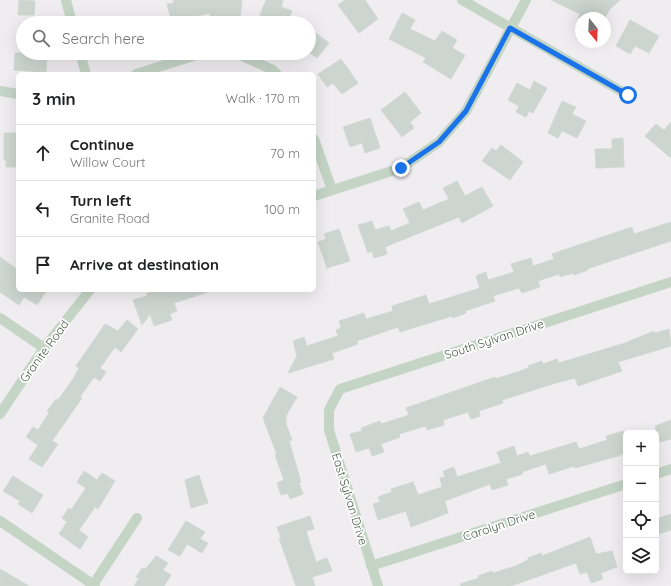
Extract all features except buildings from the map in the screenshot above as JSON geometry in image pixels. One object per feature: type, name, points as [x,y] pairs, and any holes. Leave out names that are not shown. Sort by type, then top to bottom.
[{"type":"street","points":[[66,0],[70,16]]},
{"type":"street","points":[[462,0],[628,95]]},
{"type":"street","points":[[316,195],[401,168],[439,142],[466,111],[526,0]]},
{"type":"street","points":[[82,60],[85,72]]},
{"type":"street","points":[[143,72],[183,60]]},
{"type":"street","points":[[252,60],[275,72]]},
{"type":"street","points":[[0,91],[16,94]]},
{"type":"street","points":[[316,145],[332,190]]},
{"type":"street","name":"South Sylvan Drive","points":[[329,410],[340,389],[671,282]]},
{"type":"street","name":"Granite Road","points":[[0,414],[44,348],[88,292]]},
{"type":"street","points":[[0,318],[44,348]]},
{"type":"street","name":"East Sylvan Drive","points":[[329,410],[329,430],[378,586]]},
{"type":"street","points":[[659,473],[671,469]]},
{"type":"street","name":"Carolyn Drive","points":[[371,566],[623,485]]},
{"type":"street","points":[[0,521],[94,585],[137,518]]},
{"type":"route","points":[[401,168],[439,142],[466,111],[510,28],[628,95]]}]
